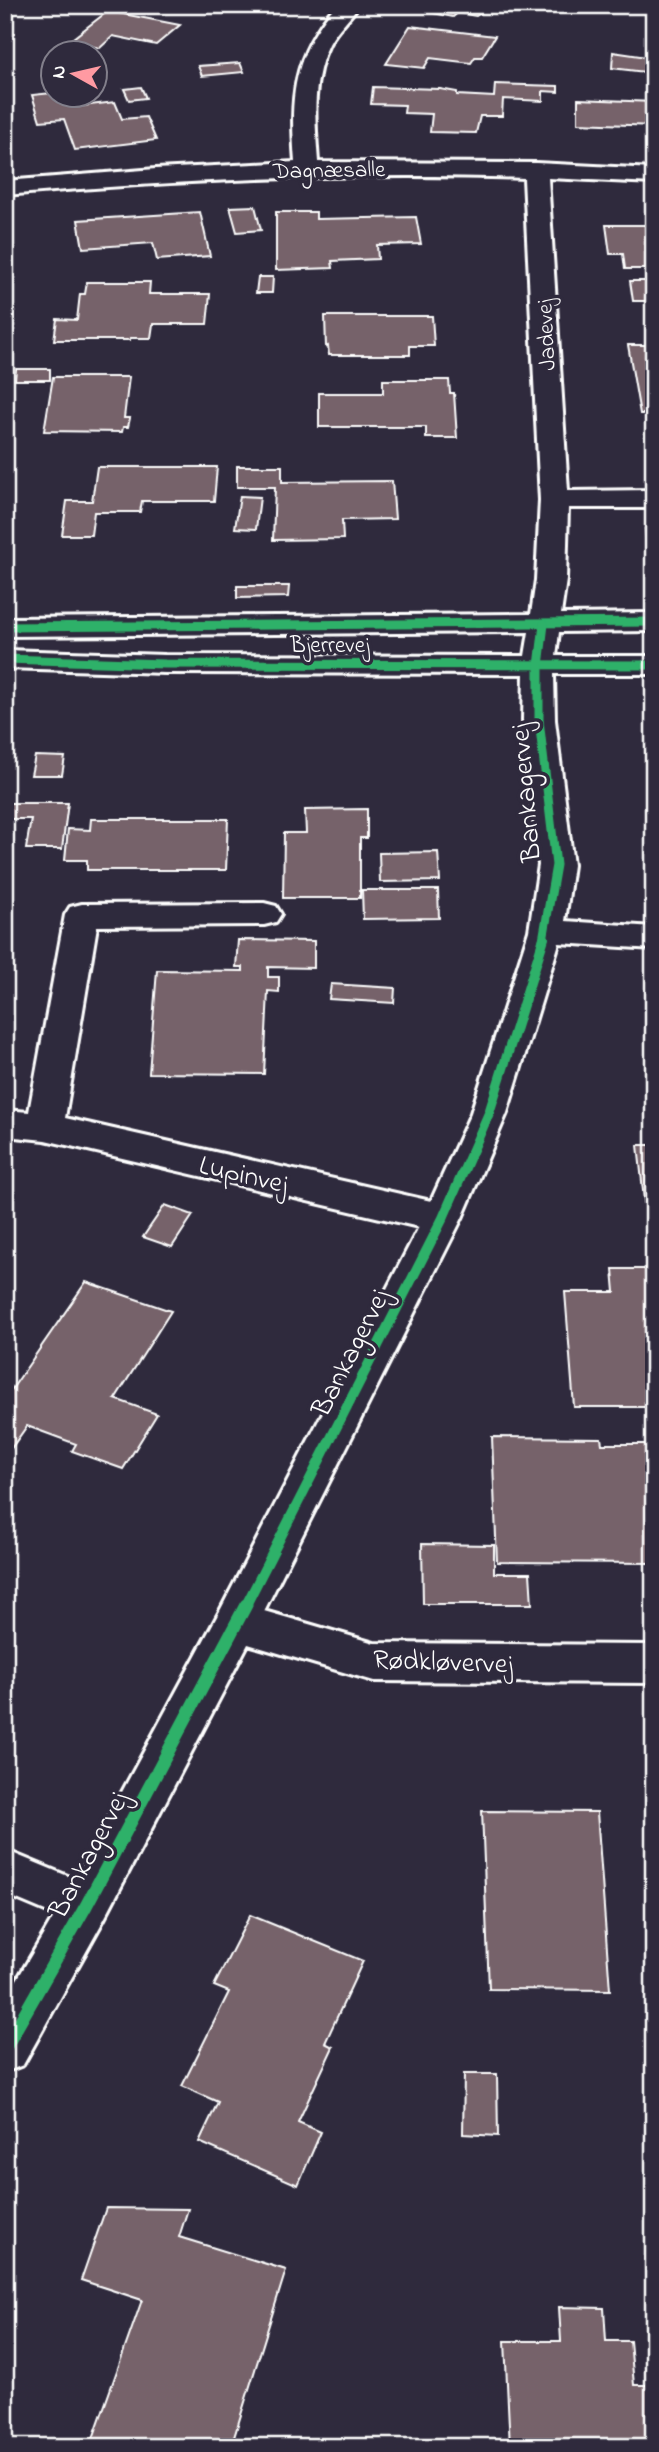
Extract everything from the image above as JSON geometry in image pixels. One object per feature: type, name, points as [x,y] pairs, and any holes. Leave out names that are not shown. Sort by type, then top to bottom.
[{"type":"street","points":[[307,169],[302,99],[312,59],[330,23],[348,5]]},
{"type":"street","name":"Dagnæsalle","points":[[5,188],[161,175],[307,169],[536,170],[654,176]]},
{"type":"street","name":"Jadevej","points":[[536,170],[554,500],[551,580],[544,624]]},
{"type":"street","points":[[554,500],[654,499]]},
{"type":"street","name":"Bjerrevej","points":[[5,627],[654,622]]},
{"type":"street","name":"Bankagervej","points":[[5,2048],[86,1906],[237,1622],[443,1217],[489,1113],[546,931],[556,865],[539,720],[539,666],[544,624]]},
{"type":"street","name":"Bjerrevej","points":[[5,659],[165,664],[654,665]]},
{"type":"street","points":[[45,1127],[82,915],[264,914]]},
{"type":"street","points":[[546,931],[654,937]]},
{"type":"street","name":"Lupinvej","points":[[5,1123],[45,1127],[443,1217]]},
{"type":"street","name":"Rødkløvervej","points":[[237,1622],[374,1662],[654,1664]]},
{"type":"street","name":"Bankagervej","points":[[5,1871],[86,1906]]},
{"type":"building","points":[[416,5],[492,5],[476,16],[459,13],[461,10],[453,17],[412,9]]},
{"type":"building","points":[[108,11],[180,25],[156,45],[113,36],[108,41],[108,38],[73,38]]},
{"type":"building","points":[[410,26],[495,36],[482,57],[475,57],[471,63],[430,58],[424,68],[386,64]]},
{"type":"building","points":[[613,52],[654,58],[653,73],[612,68]]},
{"type":"building","points":[[240,63],[244,72],[202,76],[198,66]]},
{"type":"building","points":[[495,84],[558,86],[558,92],[543,91],[543,101],[503,99],[502,116],[480,116],[476,133],[430,132],[432,114],[404,113],[405,105],[371,104],[373,87],[440,89],[457,92],[457,95],[494,97]]},
{"type":"building","points":[[141,87],[146,98],[129,100],[124,89]]},
{"type":"building","points":[[38,94],[38,108],[108,108],[108,103],[115,102],[122,119],[146,117],[156,140],[75,150],[64,119],[40,121],[32,95]]},
{"type":"building","points":[[578,99],[654,102],[654,126],[578,123]]},
{"type":"building","points":[[255,206],[261,230],[237,232],[230,207]]},
{"type":"building","points":[[200,212],[210,256],[157,260],[153,243],[83,248],[78,220]]},
{"type":"building","points":[[276,212],[316,212],[316,219],[416,217],[421,244],[377,245],[378,259],[332,261],[333,268],[276,270]]},
{"type":"building","points":[[606,225],[654,225],[654,269],[625,269],[623,254],[610,254]]},
{"type":"building","points":[[258,277],[273,277],[272,293],[256,293]]},
{"type":"building","points":[[630,281],[654,281],[654,301],[633,301]]},
{"type":"building","points":[[87,282],[150,282],[149,294],[210,294],[207,324],[153,324],[151,338],[54,340],[57,319],[77,320],[80,294],[85,294]]},
{"type":"building","points":[[325,316],[432,316],[434,346],[410,346],[410,355],[329,355],[328,346],[326,347]]},
{"type":"building","points":[[628,345],[654,345],[654,414],[640,414]]},
{"type":"building","points":[[16,369],[50,369],[50,380],[15,380]]},
{"type":"building","points":[[53,377],[129,377],[124,418],[130,418],[128,427],[123,427],[122,432],[44,431]]},
{"type":"building","points":[[383,380],[449,380],[450,393],[454,393],[457,438],[426,438],[426,427],[319,427],[319,393],[383,393]]},
{"type":"building","points":[[237,466],[282,466],[282,482],[392,481],[395,519],[342,520],[343,539],[273,540],[275,487],[237,487]]},
{"type":"building","points":[[97,467],[217,467],[214,501],[142,501],[140,512],[94,512],[91,535],[62,535],[67,501],[92,501]]},
{"type":"building","points":[[240,496],[260,497],[256,529],[235,528]]},
{"type":"building","points":[[645,529],[654,529],[654,557],[648,557]]},
{"type":"building","points":[[237,586],[289,586],[288,597],[237,598]]},
{"type":"building","points":[[35,756],[65,757],[62,775],[31,775]]},
{"type":"building","points":[[5,803],[68,803],[62,849],[26,849],[31,819],[5,819]]},
{"type":"building","points":[[367,809],[367,838],[360,838],[360,898],[283,898],[284,833],[306,833],[305,810]]},
{"type":"building","points":[[91,819],[228,819],[226,870],[87,870],[87,860],[65,860],[68,829],[90,830]]},
{"type":"building","points":[[438,852],[440,881],[380,882],[379,853]]},
{"type":"building","points":[[362,890],[438,890],[439,918],[363,919]]},
{"type":"building","points":[[238,940],[314,941],[314,968],[268,967],[268,977],[279,977],[279,992],[268,991],[264,1074],[149,1073],[157,970],[243,971],[243,967],[236,967]]},
{"type":"building","points":[[331,984],[395,988],[394,1003],[329,999]]},
{"type":"building","points":[[638,1145],[654,1145],[654,1246],[649,1246]]},
{"type":"building","points":[[165,1205],[193,1215],[172,1247],[143,1237]]},
{"type":"building","points":[[613,1269],[654,1269],[654,1407],[574,1407],[565,1292],[615,1292]]},
{"type":"building","points":[[86,1282],[171,1311],[115,1399],[157,1414],[123,1469],[72,1451],[76,1444],[27,1426],[5,1457],[5,1399]]},
{"type":"building","points":[[492,1437],[601,1438],[602,1444],[654,1444],[654,1563],[497,1562]]},
{"type":"building","points":[[422,1544],[494,1545],[494,1573],[530,1573],[532,1604],[423,1604]]},
{"type":"building","points":[[482,1811],[597,1812],[610,1990],[489,1989]]},
{"type":"building","points":[[250,1915],[363,1961],[325,2043],[333,2047],[298,2122],[321,2132],[298,2185],[199,2142],[218,2102],[182,2086],[229,1992],[214,1986]]},
{"type":"building","points":[[464,2074],[497,2074],[498,2136],[463,2134]]},
{"type":"building","points":[[106,2208],[188,2209],[179,2237],[286,2270],[231,2447],[90,2447],[142,2300],[81,2280]]},
{"type":"building","points":[[559,2307],[604,2308],[606,2341],[630,2341],[634,2385],[654,2385],[654,2447],[510,2447],[505,2341],[561,2341]]},
{"type":"cycle path","points":[[5,627],[654,622]]},
{"type":"cycle path","points":[[5,2048],[86,1906],[237,1622],[443,1218],[489,1113],[546,931],[556,865],[539,720],[539,666],[544,624]]},
{"type":"cycle path","points":[[5,659],[165,664],[654,665]]}]
